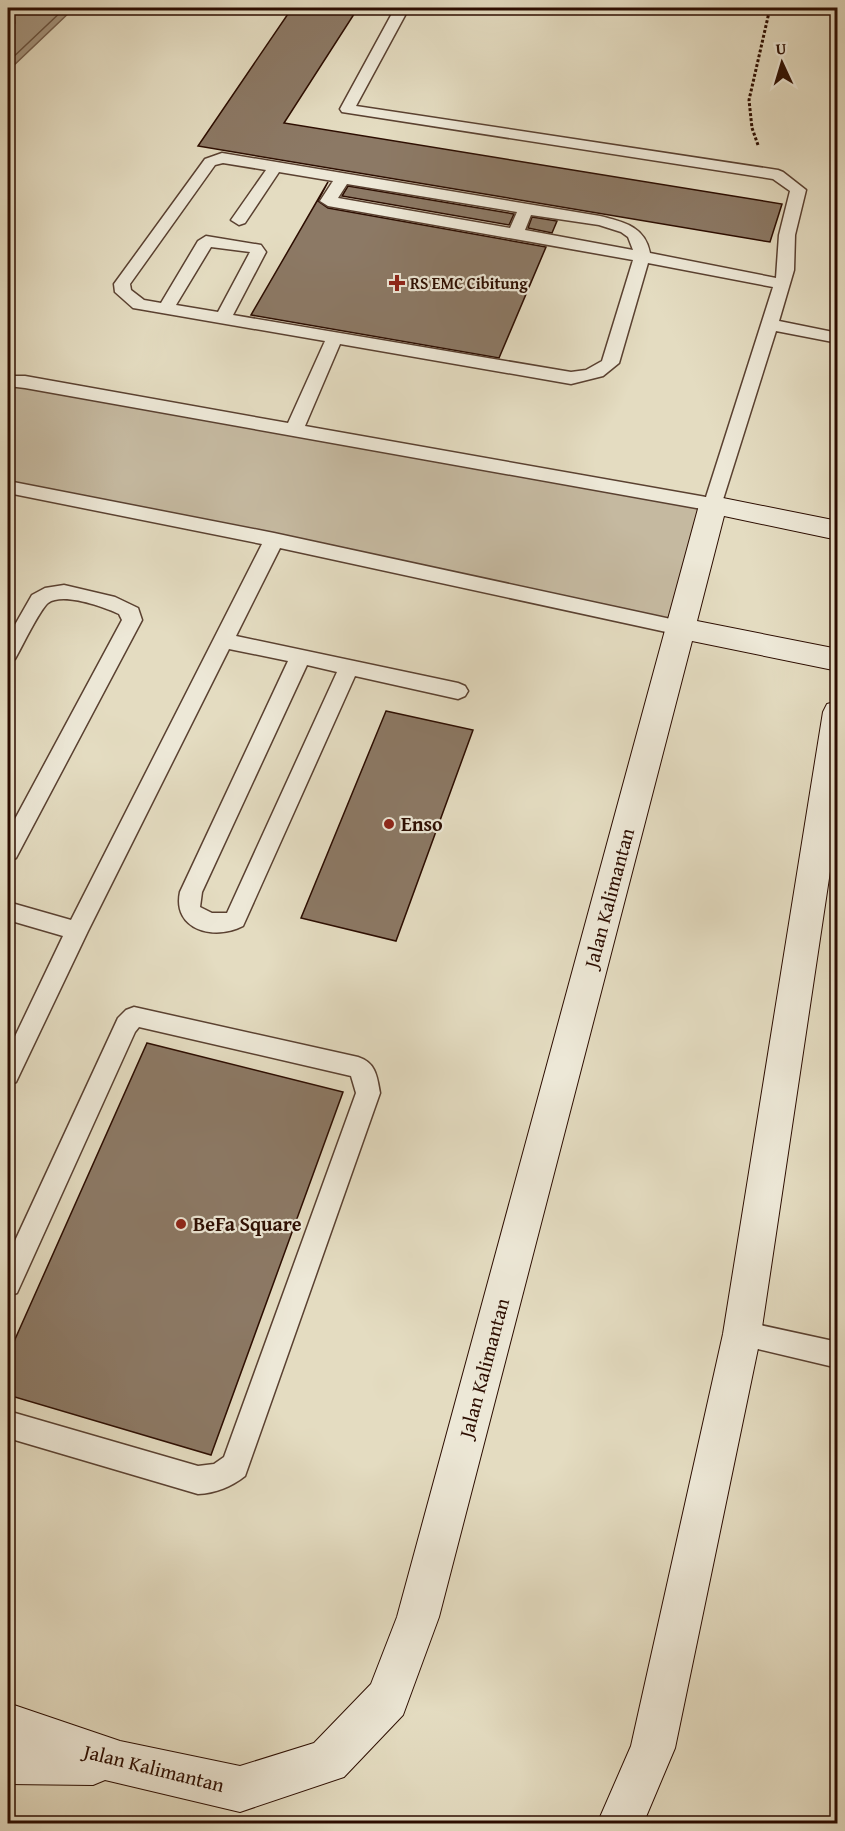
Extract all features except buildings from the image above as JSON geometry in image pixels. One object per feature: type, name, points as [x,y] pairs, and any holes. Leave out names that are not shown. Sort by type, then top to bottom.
[{"type":"street","points":[[713,505],[837,531]]},
{"type":"street","name":"Jalan Kalimantan","points":[[8,1725],[120,1763],[240,1789],[328,1761],[387,1700],[418,1617],[713,505]]},
{"type":"street","points":[[680,628],[837,660]]},
{"type":"street","points":[[620,1824],[653,1748],[742,1334],[837,712]]},
{"type":"street","points":[[8,1762],[120,1763]]},
{"type":"lane","points":[[8,381],[25,382],[713,505],[786,270],[787,235],[798,190],[778,175],[346,109],[402,8]]},
{"type":"lane","points":[[222,158],[276,166],[612,223],[625,228],[634,234],[640,244],[642,256],[610,363],[600,372],[571,378],[165,309],[139,304],[129,299],[123,292],[122,284],[210,162],[222,158]]},
{"type":"lane","points":[[239,220],[276,166]]},
{"type":"lane","points":[[343,177],[328,201],[642,256],[782,284]]},
{"type":"lane","points":[[395,214],[412,189]]},
{"type":"lane","points":[[469,226],[481,201]]},
{"type":"lane","points":[[515,234],[526,209]]},
{"type":"lane","points":[[165,309],[206,241],[255,248],[258,252],[223,319]]},
{"type":"lane","points":[[770,325],[837,338]]},
{"type":"lane","points":[[294,430],[334,339]]},
{"type":"lane","points":[[8,487],[274,540],[680,628]]},
{"type":"lane","points":[[8,1075],[77,931],[274,540]]},
{"type":"lane","points":[[8,654],[39,600],[46,595],[65,592],[122,606],[131,613],[132,620],[8,852]]},
{"type":"lane","points":[[224,640],[459,691]]},
{"type":"lane","points":[[301,657],[191,892],[188,903],[190,911],[200,918],[225,923],[235,919],[349,667]]},
{"type":"lane","points":[[8,911],[77,931]]},
{"type":"lane","points":[[8,1284],[126,1025],[134,1017],[358,1067],[364,1073],[368,1093],[234,1466],[224,1476],[212,1480],[198,1480],[8,1424]]},
{"type":"lane","points":[[742,1334],[837,1355]]},
{"type":"path","points":[[770,8],[749,100],[752,128],[759,151],[778,175]]},
{"type":"shaded area","points":[[8,381],[25,382],[713,505],[680,628],[274,540],[8,487]]},
{"type":"water","points":[[13,8],[74,8],[11,68],[8,68],[8,33],[15,23]]},
{"type":"place","name":"RS EMC Cibitung","points":[[397,283]]},
{"type":"place","name":"Enso","points":[[389,824]]},
{"type":"place","name":"BeFa Square","points":[[181,1224]]}]
